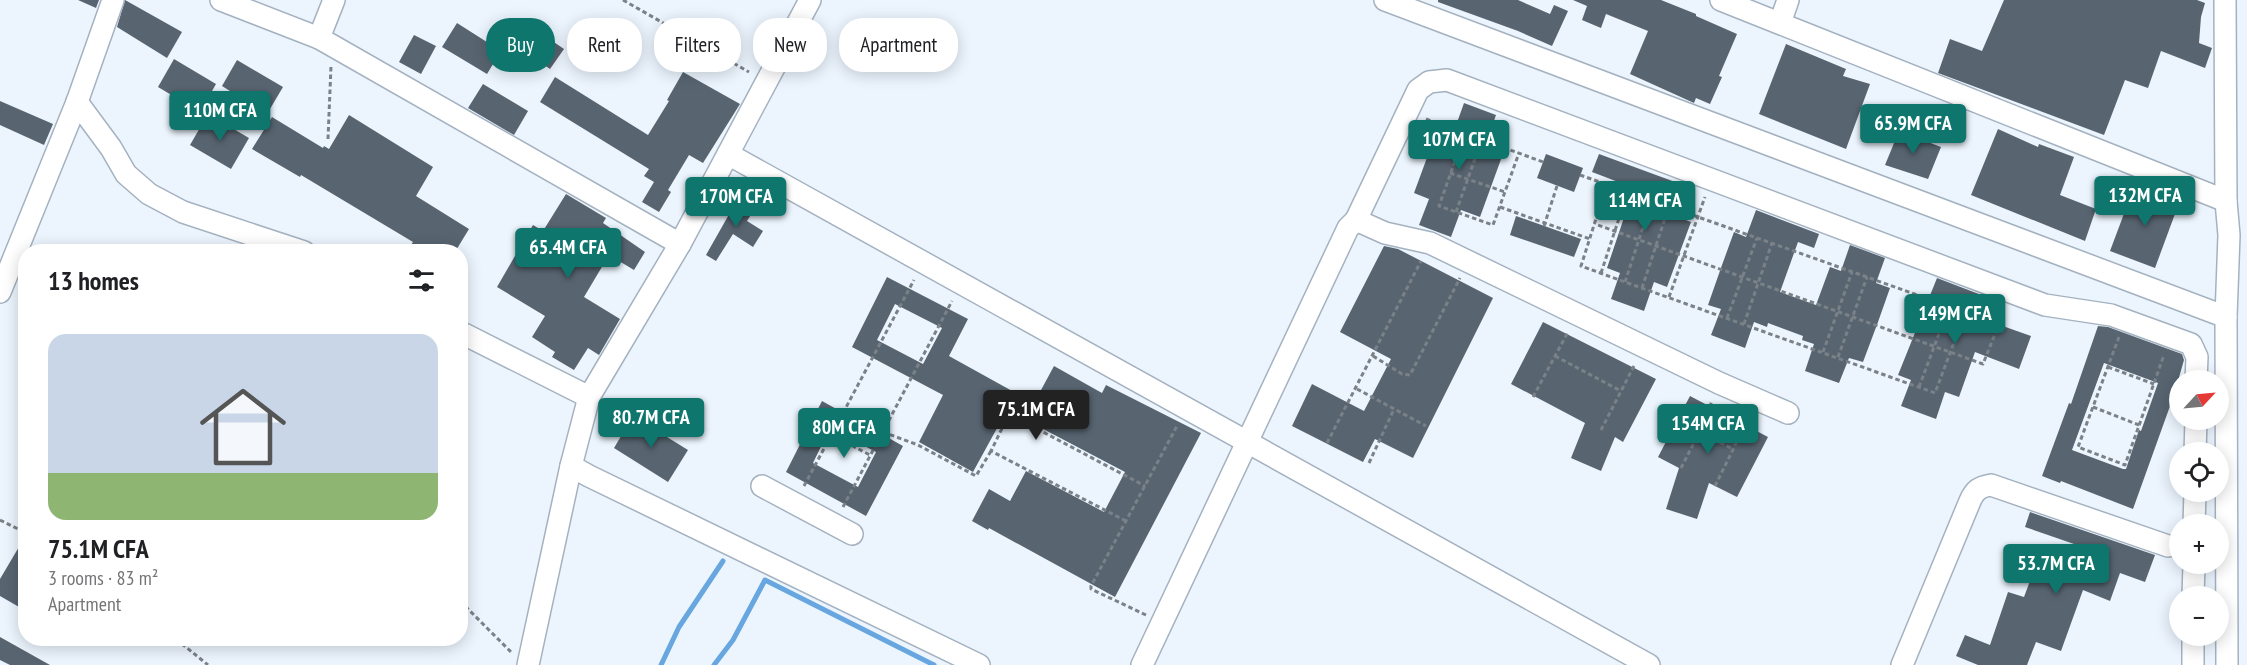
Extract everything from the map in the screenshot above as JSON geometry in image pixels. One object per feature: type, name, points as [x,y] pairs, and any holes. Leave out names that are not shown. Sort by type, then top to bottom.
[{"type":"street","points":[[19,244],[77,102],[113,0]]},
{"type":"street","points":[[221,0],[325,42],[681,244]]},
{"type":"street","points":[[325,42],[334,0]]},
{"type":"street","points":[[522,661],[589,397],[681,244],[810,0]]},
{"type":"street","points":[[1385,0],[2226,317]]},
{"type":"street","points":[[1721,0],[2226,201]]},
{"type":"street","points":[[1780,23],[1788,0]]},
{"type":"street","points":[[2225,0],[2226,201],[2238,235],[2226,317],[2227,665]]},
{"type":"street","points":[[1142,665],[1348,228],[1356,220],[1418,90],[1429,82],[1447,80],[2045,305],[2111,315],[2191,344],[2197,357],[2196,370]]},
{"type":"street","points":[[77,102],[111,148],[126,174],[149,194],[183,212],[280,244]]},
{"type":"street","points":[[728,154],[1649,665]]},
{"type":"street","points":[[1356,220],[1385,233],[1430,243],[1719,383],[1788,413]]},
{"type":"street","points":[[0,292],[18,248]]},
{"type":"street","points":[[468,336],[589,397]]},
{"type":"street","points":[[571,466],[979,665]]},
{"type":"street","points":[[1902,665],[1967,496],[1975,490],[1991,485],[2168,546]]},
{"type":"street","points":[[762,486],[843,529]]},
{"type":"street","points":[[2193,646],[2193,665]]},
{"type":"path","points":[[623,0],[766,82]]},
{"type":"path","points":[[325,42],[328,139]]},
{"type":"path","points":[[1407,112],[1543,162]]},
{"type":"path","points":[[1465,133],[1438,205],[1456,212],[1493,225],[1519,153]]},
{"type":"path","points":[[1456,212],[1482,139]]},
{"type":"path","points":[[1450,174],[1505,192]]},
{"type":"path","points":[[1580,175],[1999,324],[1983,364],[1594,224]]},
{"type":"path","points":[[1668,297],[1712,178]]},
{"type":"path","points":[[1607,184],[1581,266],[1935,393],[1965,312]]},
{"type":"path","points":[[1544,224],[1557,186]]},
{"type":"path","points":[[1601,273],[1628,191]]},
{"type":"path","points":[[1625,282],[1653,200]]},
{"type":"path","points":[[1642,288],[1670,206]]},
{"type":"path","points":[[1500,207],[1590,239]]},
{"type":"path","points":[[1727,318],[1757,238]]},
{"type":"path","points":[[1327,443],[1374,356],[1430,243]]},
{"type":"path","points":[[1744,324],[1772,243]]},
{"type":"path","points":[[1374,356],[1402,374],[1410,375],[1468,261]]},
{"type":"path","points":[[795,503],[923,262]]},
{"type":"path","points":[[1822,352],[1852,272]]},
{"type":"path","points":[[1838,358],[1867,277]]},
{"type":"path","points":[[843,529],[870,455],[961,283]]},
{"type":"path","points":[[1919,387],[1949,306]]},
{"type":"path","points":[[1533,397],[1577,314]]},
{"type":"path","points":[[2125,320],[2078,447],[2125,465],[2171,337]]},
{"type":"path","points":[[1601,430],[1643,346]]},
{"type":"path","points":[[1555,356],[1621,391]]},
{"type":"path","points":[[2108,368],[2154,384]]},
{"type":"path","points":[[1681,468],[1700,431],[1719,383]]},
{"type":"path","points":[[1357,389],[1426,426]]},
{"type":"path","points":[[1715,486],[1757,399]]},
{"type":"path","points":[[2093,407],[2139,425]]},
{"type":"path","points":[[1162,622],[1091,588],[1186,408]]},
{"type":"path","points":[[1368,463],[1394,409]]},
{"type":"path","points":[[882,432],[918,445],[975,476],[1010,414],[1145,486]]},
{"type":"path","points":[[1700,431],[1733,449]]},
{"type":"path","points":[[832,435],[870,455]]},
{"type":"path","points":[[991,451],[1126,521]]},
{"type":"path","points":[[0,520],[18,529]]},
{"type":"path","points":[[468,609],[522,661]]},
{"type":"path","points":[[185,646],[208,665]]},
{"type":"building","points":[[78,0],[99,0],[96,8]]},
{"type":"building","points":[[125,0],[182,32],[167,58],[117,27]]},
{"type":"building","points":[[1438,0],[1518,0],[1550,14],[1554,5],[1568,11],[1552,46],[1438,2]]},
{"type":"building","points":[[1573,0],[1661,0],[1737,34],[1710,104],[1696,98],[1694,103],[1630,74],[1648,31],[1606,14],[1601,28],[1582,20],[1587,6]]},
{"type":"building","points":[[2004,0],[2197,0],[2205,3],[2201,17],[2199,43],[2212,48],[2205,68],[2161,51],[2148,88],[2125,80],[2104,135],[1938,73],[1950,39],[1982,51]]},
{"type":"building","points":[[457,23],[486,41],[486,72],[488,72],[487,74],[442,47]]},
{"type":"building","points":[[414,35],[436,46],[421,74],[399,62]]},
{"type":"building","points":[[555,43],[564,49],[555,62]]},
{"type":"building","points":[[1786,44],[1846,69],[1843,76],[1870,84],[1846,149],[1759,114]]},
{"type":"building","points":[[174,59],[216,84],[200,112],[158,87]]},
{"type":"building","points":[[237,60],[283,87],[267,114],[222,86]]},
{"type":"building","points":[[683,72],[740,104],[703,163],[689,155],[668,190],[671,192],[659,212],[642,202],[654,182],[644,176],[649,169],[540,102],[555,77],[648,135],[669,101],[667,100]]},
{"type":"building","points":[[483,84],[528,111],[514,135],[468,108]]},
{"type":"building","points":[[0,101],[53,124],[44,145],[0,125]]},
{"type":"building","points":[[1464,103],[1496,115],[1486,144],[1504,151],[1480,217],[1461,210],[1451,237],[1419,225],[1429,199],[1414,193],[1439,125],[1454,131]]},
{"type":"building","points":[[208,114],[249,138],[231,169],[190,145]]},
{"type":"building","points":[[349,115],[433,167],[416,196],[469,229],[460,244],[412,244],[413,242],[301,175],[300,177],[252,149],[272,117],[323,148],[324,146],[329,149]]},
{"type":"building","points":[[1998,129],[2038,147],[2039,144],[2074,157],[2060,195],[2096,209],[2085,241],[1971,195]]},
{"type":"building","points":[[1899,131],[1941,147],[1928,179],[1885,165]]},
{"type":"building","points":[[1546,154],[1583,168],[1574,192],[1537,178]]},
{"type":"building","points":[[1599,154],[1686,186],[1675,216],[1691,222],[1667,287],[1654,282],[1644,311],[1611,299],[1620,273],[1607,268],[1634,188],[1592,172]]},
{"type":"building","points":[[2134,187],[2179,203],[2155,268],[2110,251]]},
{"type":"building","points":[[566,194],[606,218],[603,223],[645,252],[634,270],[609,255],[584,297],[620,319],[599,355],[588,348],[574,370],[552,357],[555,352],[532,337],[545,316],[497,287],[533,225],[543,231]]},
{"type":"building","points":[[740,195],[757,205],[747,221],[763,231],[753,247],[733,234],[716,261],[706,255]]},
{"type":"building","points":[[1756,210],[1819,234],[1814,248],[1798,242],[1780,292],[1816,305],[1830,267],[1841,271],[1850,245],[1885,258],[1876,283],[1890,288],[1878,322],[1863,362],[1849,358],[1839,383],[1805,371],[1814,344],[1802,340],[1803,336],[1768,323],[1767,327],[1754,322],[1745,348],[1711,335],[1721,309],[1708,305],[1722,265],[1734,232],[1746,237]]},
{"type":"building","points":[[1516,216],[1581,239],[1574,257],[1510,235]]},
{"type":"building","points":[[1384,246],[1398,249],[1493,298],[1413,458],[1375,439],[1363,462],[1292,426],[1312,384],[1364,411],[1391,359],[1340,332]]},
{"type":"building","points":[[887,277],[968,319],[949,356],[1034,403],[1054,366],[1102,393],[1106,385],[1201,433],[1115,597],[972,521],[989,489],[1010,501],[1026,471],[1104,512],[1125,472],[1007,410],[973,472],[919,442],[943,395],[852,347]],"holes":[[[895,304],[942,328],[923,364],[877,340]]]},
{"type":"building","points":[[1937,278],[2005,304],[1997,324],[2031,336],[2019,369],[1975,352],[1959,397],[1945,392],[1936,419],[1901,406],[1911,380],[1898,375]]},
{"type":"building","points":[[1543,322],[1656,379],[1623,442],[1615,437],[1601,471],[1571,458],[1585,423],[1511,384]]},
{"type":"building","points":[[2098,326],[2108,327],[2182,354],[2184,360],[2181,370],[2169,370],[2169,409],[2133,509],[2042,476],[2069,403],[2071,404]],"holes":[[[2104,363],[2158,383],[2141,431],[2139,430],[2126,469],[2072,450]]]},
{"type":"building","points":[[1690,396],[1768,437],[1737,497],[1709,483],[1697,519],[1666,509],[1679,468],[1658,457]]},
{"type":"building","points":[[822,401],[903,446],[866,516],[786,472]],"holes":[[[830,428],[876,452],[858,487],[813,463]]]},
{"type":"building","points":[[633,416],[688,450],[668,482],[614,448]]},
{"type":"building","points":[[2030,512],[2155,555],[2145,582],[2120,573],[2110,601],[2083,590],[2061,651],[2036,642],[2027,665],[1978,665],[1956,656],[1965,635],[1990,645],[2008,592],[2024,597],[2036,565],[2063,575],[2074,544],[2025,527]]},
{"type":"building","points":[[18,549],[18,606],[0,596],[0,579]]},
{"type":"building","points":[[0,637],[50,665],[10,665],[0,660]]},
{"type":"waterway","points":[[661,665],[679,627],[723,561]]},
{"type":"waterway","points":[[714,665],[733,640],[765,580],[934,665]]}]
